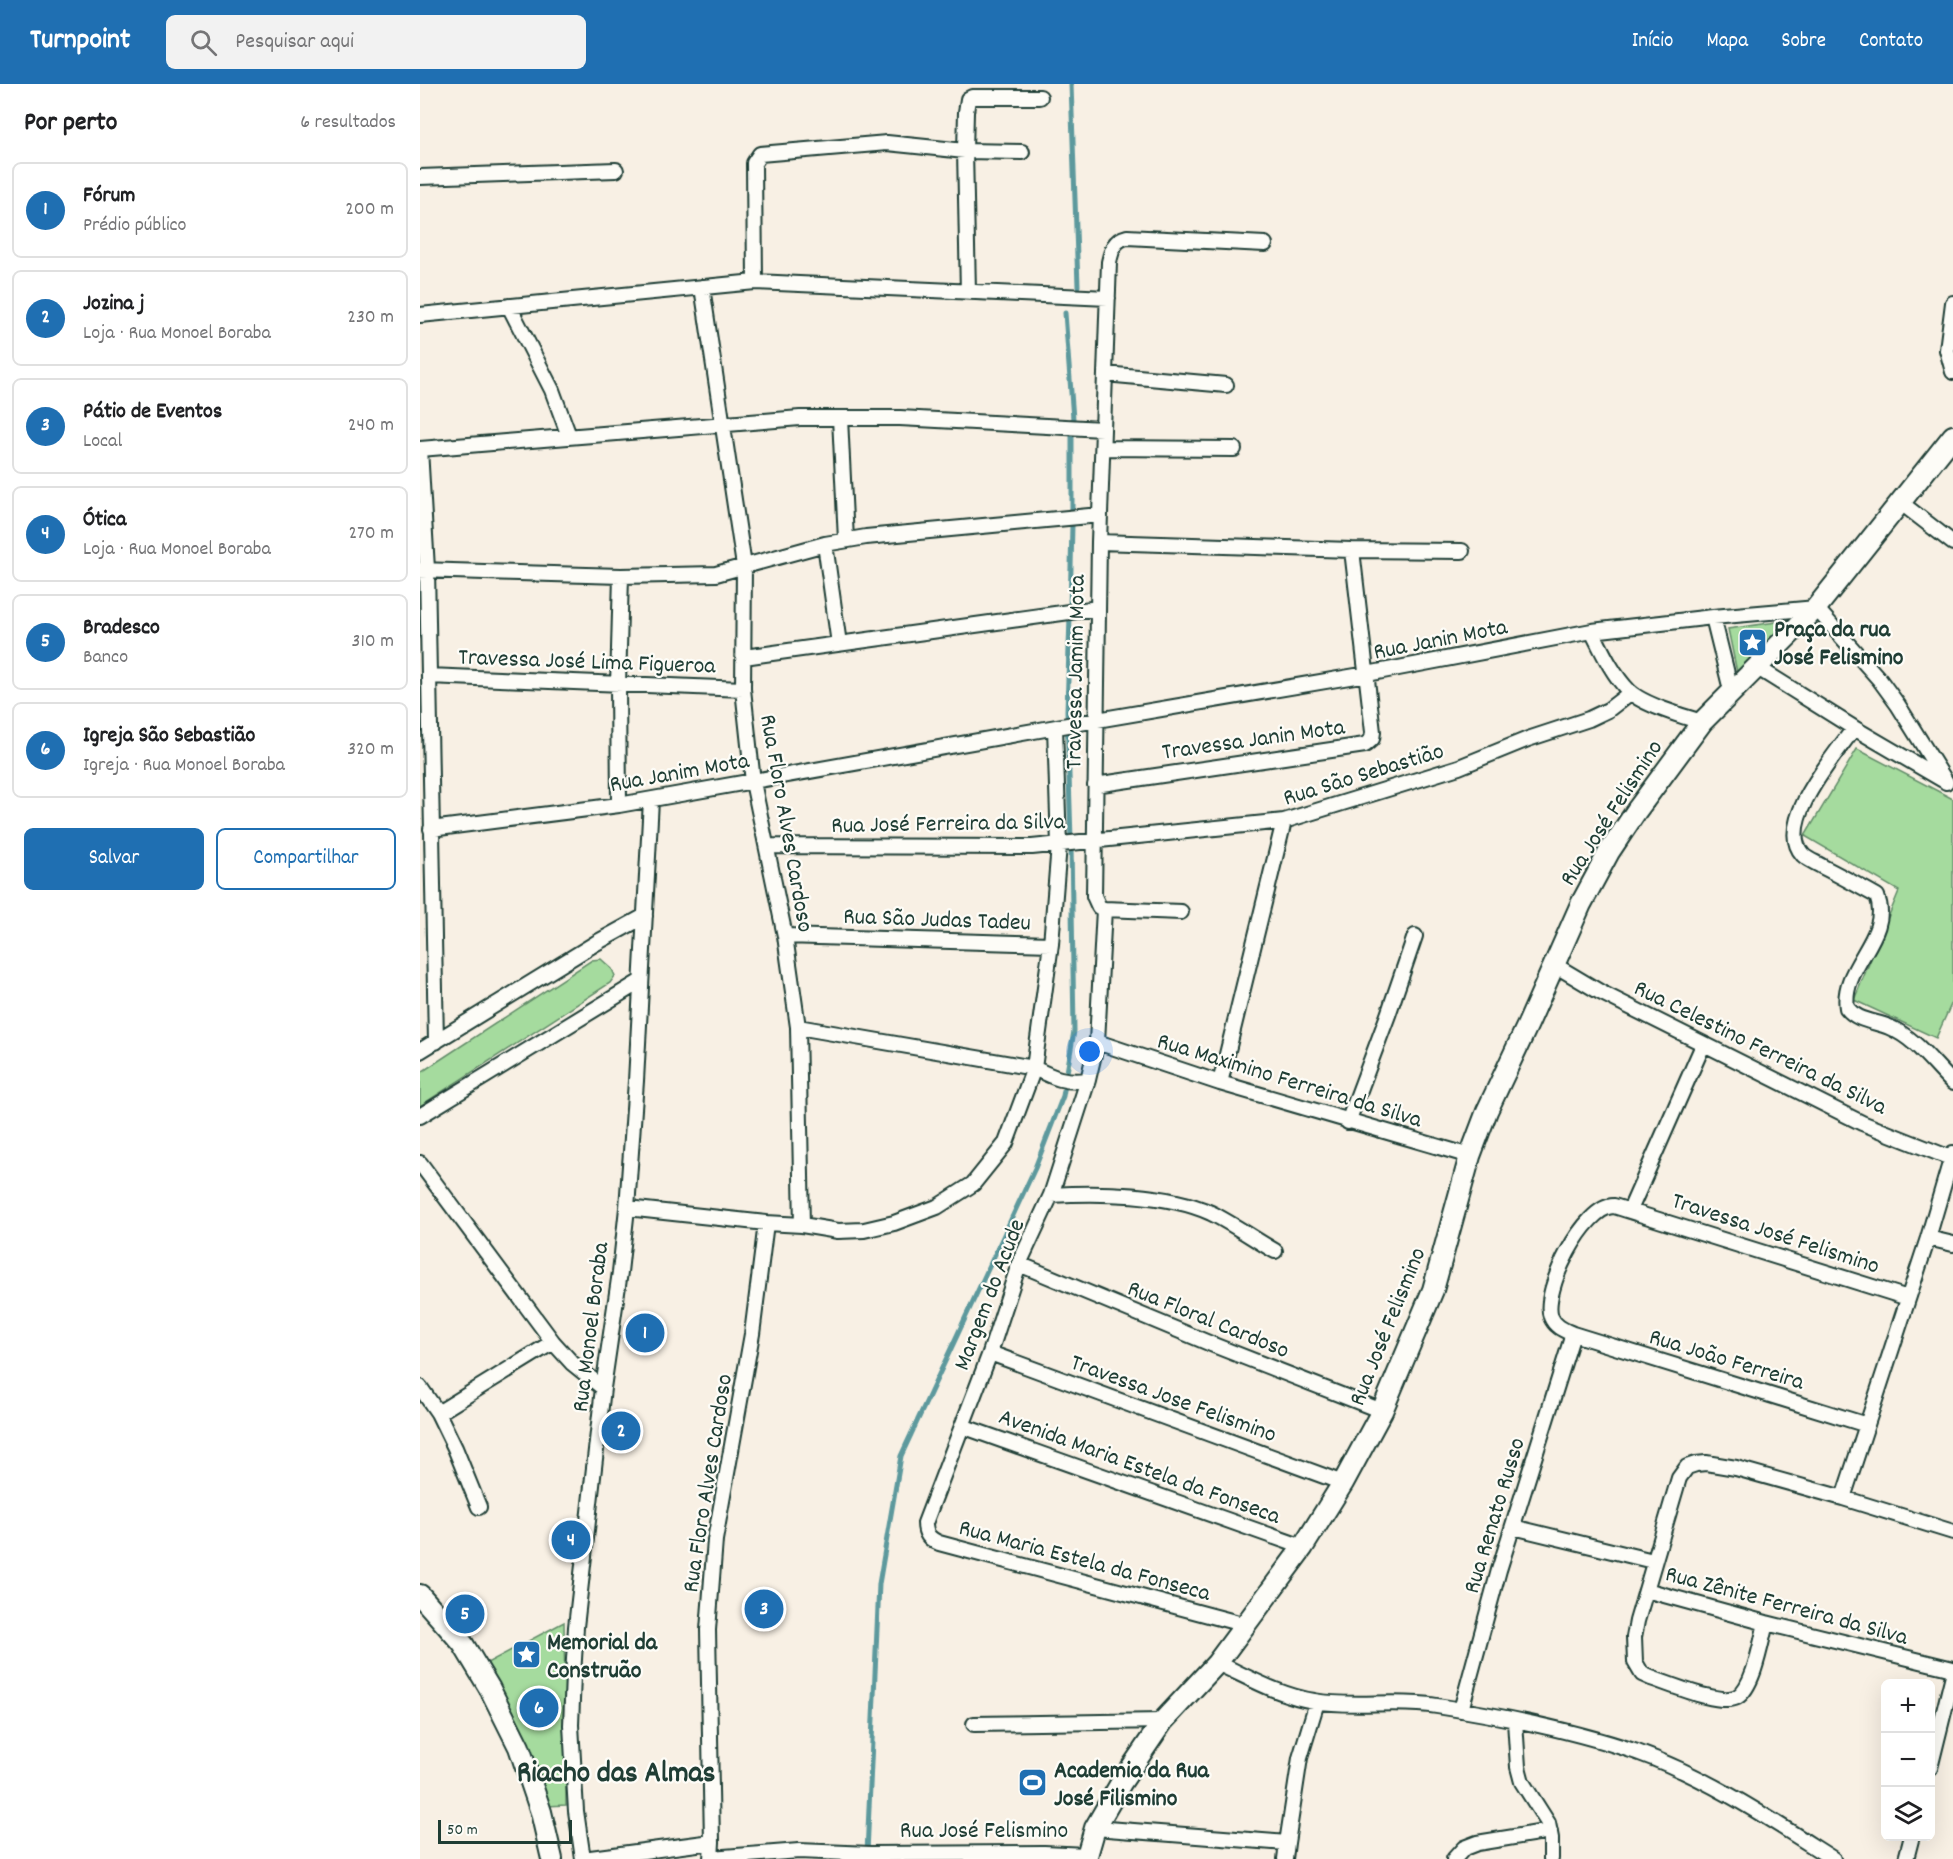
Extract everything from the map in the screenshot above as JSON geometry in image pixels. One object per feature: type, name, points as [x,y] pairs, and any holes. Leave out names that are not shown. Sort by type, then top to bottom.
[{"type":"street","points":[[968,292],[965,151],[968,99],[972,97],[1040,97]]},
{"type":"street","points":[[755,282],[754,164],[760,154],[887,143],[965,151],[1022,152]]},
{"type":"street","points":[[420,177],[616,170]]},
{"type":"street","name":"Travessa Jamim Mota","points":[[1104,909],[1099,907],[1094,896],[1093,841],[1099,542],[1109,262],[1112,249],[1119,239],[1127,237],[1265,244]]},
{"type":"street","points":[[420,315],[755,282],[1108,298]]},
{"type":"street","name":"Rua Floro Alves Cardoso","points":[[702,287],[744,566],[743,689],[753,782],[785,936],[798,1027],[802,1225]]},
{"type":"street","points":[[1953,303],[1947,350],[1953,372]]},
{"type":"street","points":[[509,306],[552,390],[569,436]]},
{"type":"street","points":[[1105,374],[1226,385]]},
{"type":"street","points":[[436,1042],[431,829],[425,725],[429,676],[420,449],[800,418],[900,418],[1103,429]]},
{"type":"street","points":[[840,418],[846,540]]},
{"type":"street","name":"Rua José Felismino","points":[[711,1858],[799,1851],[870,1854],[1044,1853],[1086,1857],[1095,1828],[1121,1783],[1162,1721],[1217,1663],[1302,1547],[1342,1483],[1382,1411],[1433,1290],[1470,1156],[1487,1111],[1581,904],[1609,852],[1684,744],[1702,722],[1816,608],[1953,436]]},
{"type":"street","points":[[1103,448],[1234,449]]},
{"type":"street","points":[[1900,502],[1953,543]]},
{"type":"street","points":[[423,569],[621,576],[716,574],[846,540],[1100,514]]},
{"type":"street","points":[[1099,542],[1462,551]]},
{"type":"street","points":[[825,544],[839,644]]},
{"type":"street","name":"Travessa Janin Mota","points":[[1095,784],[1365,745],[1372,739],[1367,674],[1352,550]]},
{"type":"street","points":[[619,805],[618,685],[621,576]]},
{"type":"street","points":[[744,657],[1098,608]]},
{"type":"street","points":[[1816,608],[1879,679],[1949,784]]},
{"type":"street","name":"Rua Janin Mota","points":[[1064,726],[1367,674],[1592,631],[1816,608]]},
{"type":"street","points":[[1713,617],[1732,694]]},
{"type":"street","points":[[1592,631],[1603,653],[1630,693],[1671,712],[1702,722]]},
{"type":"street","points":[[1758,668],[1949,784]]},
{"type":"street","name":"Travessa José Lima Figueroa","points":[[429,676],[743,689]]},
{"type":"street","name":"Rua São Sebastião","points":[[1093,841],[1284,821],[1459,767],[1589,719],[1608,710],[1630,693]]},
{"type":"street","points":[[627,1208],[802,1225],[838,1231],[864,1230],[894,1223],[937,1207],[973,1184],[1006,1143],[1034,1068],[1051,944],[1059,845],[1064,726]]},
{"type":"street","name":"Rua Janim Mota","points":[[431,829],[651,800],[1064,726]]},
{"type":"street","points":[[1854,728],[1808,794],[1799,812],[1796,840],[1804,856],[1877,896],[1880,904],[1880,921],[1847,990],[1847,1008],[1855,1015],[1888,1026],[1910,1038],[1953,1083]]},
{"type":"street","name":"Rua Monoel Boraba","points":[[583,1859],[576,1811],[571,1725],[576,1627],[603,1388],[627,1208],[651,800]]},
{"type":"street","points":[[1220,1083],[1284,821]]},
{"type":"street","name":"Rua José Ferreira da Silva","points":[[767,846],[1032,847],[1093,841]]},
{"type":"street","points":[[1097,1042],[1104,909],[1181,912]]},
{"type":"street","points":[[420,1051],[596,943],[645,916]]},
{"type":"street","name":"Rua São Judas Tadeu","points":[[785,936],[1051,944]]},
{"type":"street","points":[[1348,1122],[1415,936]]},
{"type":"street","name":"Rua Celestino Ferreira da Silva","points":[[1553,964],[1600,992],[1862,1123],[1953,1157]]},
{"type":"street","points":[[420,1116],[641,981]]},
{"type":"street","points":[[798,1027],[1034,1068],[1057,1079],[1081,1081]]},
{"type":"street","name":"Rua Maximino Ferreira da Silva","points":[[1097,1042],[1220,1083],[1470,1156]]},
{"type":"street","name":"Margem do Acude","points":[[925,1523],[990,1353],[1019,1264],[1051,1195],[1081,1081],[1097,1042]]},
{"type":"street","points":[[1630,1210],[1703,1045]]},
{"type":"street","points":[[1843,1498],[1929,1238],[1953,1157]]},
{"type":"street","points":[[420,1163],[553,1342],[572,1363],[603,1388]]},
{"type":"street","points":[[1051,1195],[1092,1192],[1176,1202],[1211,1214],[1275,1251]]},
{"type":"street","name":"Travessa José Felismino","points":[[1573,1334],[1556,1325],[1550,1311],[1551,1296],[1559,1270],[1569,1251],[1595,1214],[1609,1206],[1630,1210],[1908,1298]]},
{"type":"street","name":"Rua Floro Alves Cardoso","points":[[711,1858],[708,1629],[715,1540],[753,1334],[766,1223]]},
{"type":"street","points":[[1929,1238],[1953,1244]]},
{"type":"street","name":"Rua Floral Cardoso","points":[[1019,1264],[1216,1346],[1382,1411]]},
{"type":"street","name":"Rua João Ferreira","points":[[1573,1334],[1867,1425]]},
{"type":"street","name":"Rua Renato Russo","points":[[1461,1710],[1486,1614],[1573,1334]]},
{"type":"street","points":[[438,1413],[553,1342]]},
{"type":"street","name":"Travessa Jose Felismino","points":[[990,1353],[1342,1483]]},
{"type":"street","points":[[420,1387],[438,1413],[478,1506]]},
{"type":"street","name":"Avenida Maria Estela da Fonseca","points":[[962,1426],[1302,1547]]},
{"type":"street","points":[[1766,1623],[1754,1668],[1743,1692],[1732,1698],[1715,1698],[1651,1678],[1642,1674],[1637,1667],[1633,1657],[1634,1637],[1653,1562],[1679,1478],[1687,1467],[1706,1463],[1736,1468],[1953,1532]]},
{"type":"street","name":"Rua Maria Estela da Fonseca","points":[[925,1523],[926,1532],[931,1540],[939,1544],[1246,1625]]},
{"type":"street","points":[[1513,1527],[1653,1562]]},
{"type":"street","name":"Rua Zênite Ferreira da Silva","points":[[1646,1590],[1766,1623],[1953,1669]]},
{"type":"street","points":[[420,1595],[463,1644],[490,1689],[519,1747],[541,1812],[552,1859]]},
{"type":"street","points":[[1217,1663],[1297,1698],[1317,1702],[1434,1705],[1564,1732],[1637,1752],[1692,1776],[1760,1813],[1833,1859]]},
{"type":"street","points":[[1935,1748],[1953,1675]]},
{"type":"street","points":[[1285,1859],[1300,1758],[1317,1702]]},
{"type":"street","points":[[974,1724],[1162,1721]]},
{"type":"street","points":[[1515,1721],[1518,1767],[1522,1782],[1543,1814],[1550,1831],[1551,1859]]},
{"type":"street","points":[[1095,1828],[1287,1843]]},
{"type":"street","points":[[1454,1859],[1464,1848],[1477,1843],[1550,1831]]},
{"type":"street","points":[[1906,1859],[1911,1841]]},
{"type":"street","points":[[583,1859],[712,1842]]},
{"type":"green space","points":[[1790,620],[1739,682],[1728,629]]},
{"type":"green space","points":[[1857,749],[1953,799],[1953,1000],[1936,1038],[1854,1000],[1899,891],[1805,836]]},
{"type":"green space","points":[[601,959],[612,969],[615,976],[610,983],[420,1106],[420,1073],[592,960]]},
{"type":"green space","points":[[564,1622],[566,1805],[547,1806],[506,1698],[487,1663]]},
{"type":"waterway","points":[[1071,84],[1078,286]]},
{"type":"waterway","points":[[1065,313],[1073,419]]},
{"type":"waterway","points":[[1072,432],[1072,511]]},
{"type":"waterway","points":[[1070,609],[1072,525]]},
{"type":"waterway","points":[[1070,616],[1067,711],[1071,839]]},
{"type":"waterway","points":[[867,1853],[879,1584],[901,1456],[1035,1168],[1063,1096],[1074,1031],[1071,845]]},
{"type":"place","name":"Praça da rua José Felismino","points":[[1753,642]]},
{"type":"place","name":"Fórum","points":[[645,1333]]},
{"type":"place","name":"Jozina j","points":[[621,1431]]},
{"type":"place","name":"Ótica","points":[[571,1540]]},
{"type":"place","name":"Pátio de Eventos","points":[[764,1609]]},
{"type":"place","name":"Bradesco","points":[[465,1614]]},
{"type":"place","name":"Memorial da Construão","points":[[526,1655]]},
{"type":"place","name":"Igreja São Sebastião","points":[[539,1708]]},
{"type":"place","name":"Academia da Rua José Filismino","points":[[1033,1783]]},
{"type":"district","name":"Riacho das Almas","points":[[616,1771]]}]
